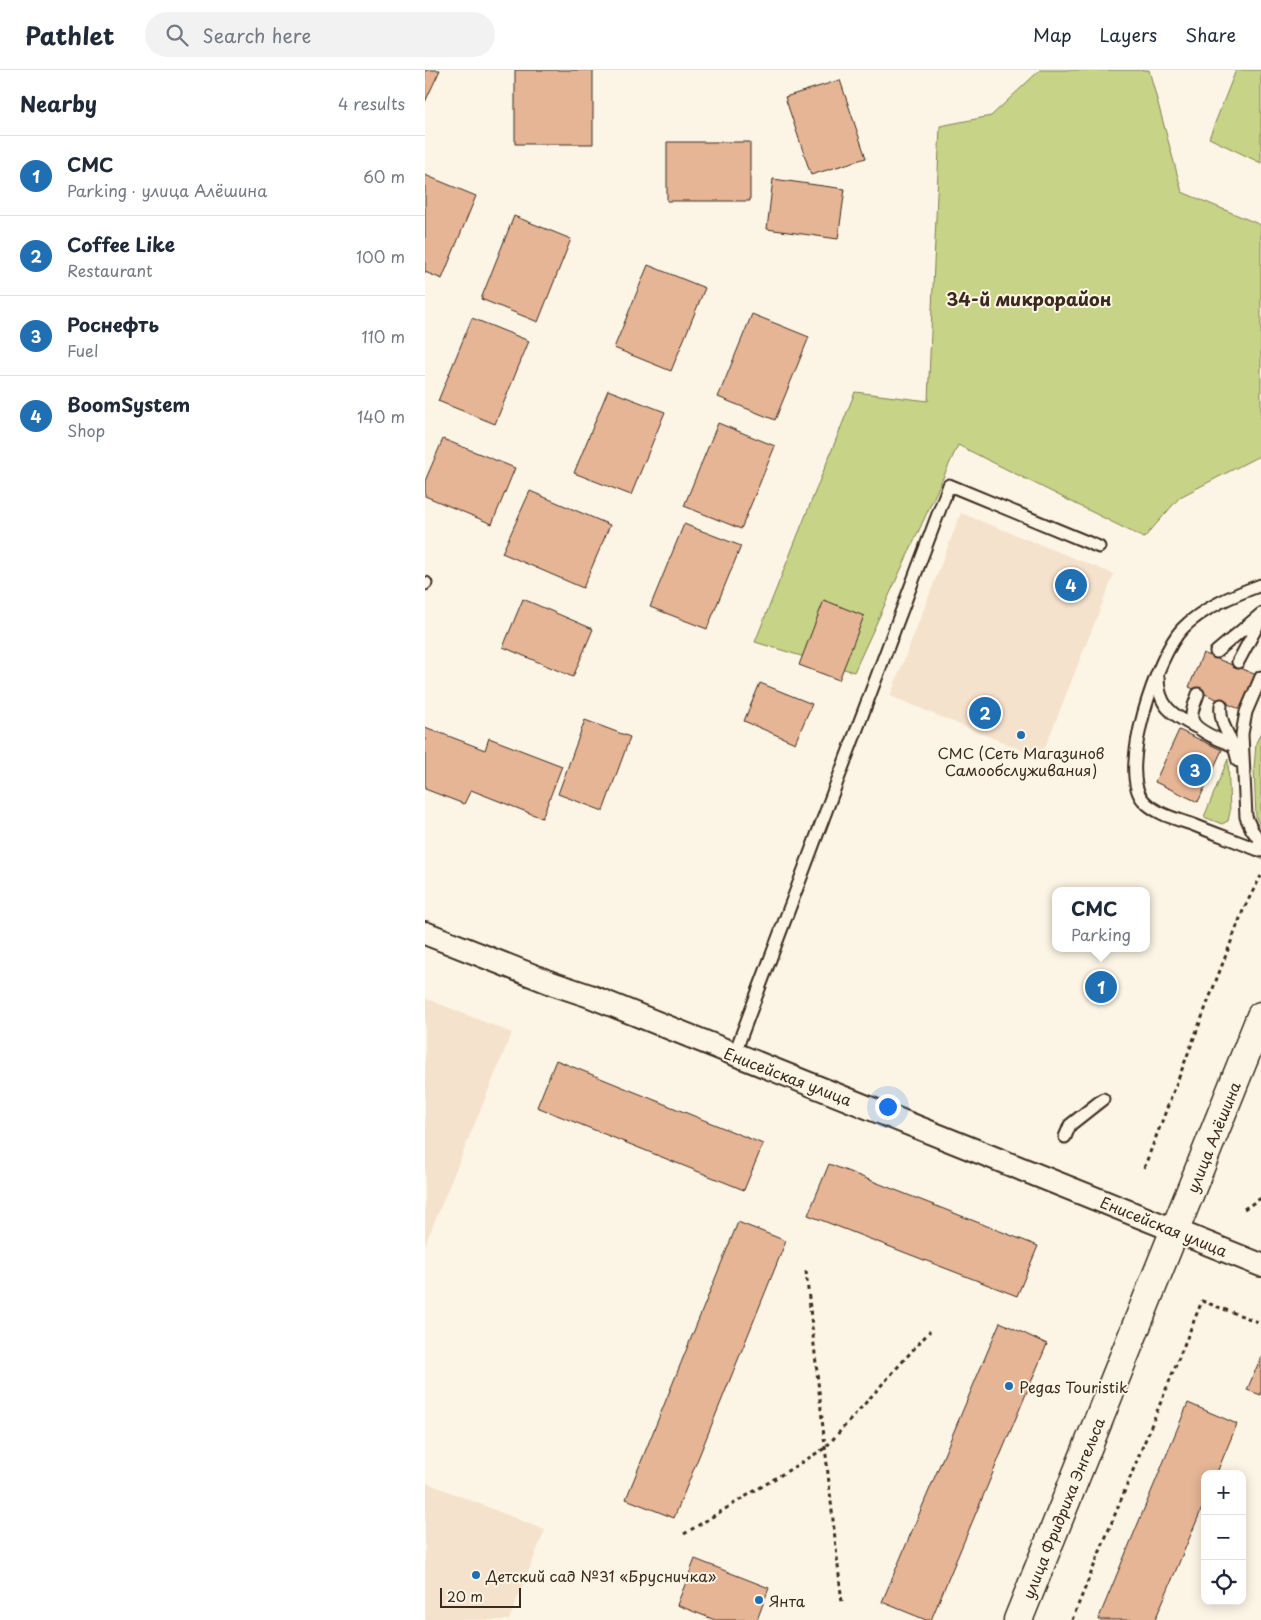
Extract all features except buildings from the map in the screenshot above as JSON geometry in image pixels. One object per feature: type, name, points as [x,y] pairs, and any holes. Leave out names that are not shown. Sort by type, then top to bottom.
[{"type":"street","name":"Енисейская улица","points":[[425,933],[554,984],[590,996],[733,1055],[1261,1264]]},
{"type":"street","name":"улица Алёшина","points":[[1175,1230],[1261,1016]]},
{"type":"street","name":"улица Фридриха Энгельса","points":[[1018,1620],[1175,1230]]},
{"type":"lane","points":[[733,1055],[949,485],[1099,547]]},
{"type":"lane","points":[[1261,585],[1205,610],[1183,628],[1172,641],[1150,692],[1138,739],[1135,778],[1139,794],[1151,807],[1166,815],[1261,851]]},
{"type":"lane","points":[[1216,652],[1261,614]]},
{"type":"lane","points":[[1238,662],[1261,619]]},
{"type":"lane","points":[[1160,668],[1158,686],[1161,698],[1167,708],[1178,718],[1234,746]]},
{"type":"lane","points":[[1261,677],[1244,721],[1242,734],[1246,817],[1252,830],[1261,842]]},
{"type":"lane","points":[[1198,694],[1191,716],[1193,722],[1199,728]]},
{"type":"lane","points":[[1221,705],[1220,712],[1223,724],[1234,746],[1243,781]]},
{"type":"lane","points":[[1065,1137],[1070,1125],[1103,1099]]},
{"type":"path","points":[[1144,1168],[1244,908],[1261,876]]},
{"type":"path","points":[[1244,1209],[1261,1198]]},
{"type":"path","points":[[806,1271],[842,1603]]},
{"type":"path","points":[[1072,1620],[1202,1301],[1261,1324]]},
{"type":"path","points":[[684,1534],[825,1448],[930,1331]]},
{"type":"shaded area","points":[[961,513],[1114,574],[1041,758],[890,696]]},
{"type":"shaded area","points":[[425,998],[512,1033],[425,1245]]},
{"type":"shaded area","name":"Детский сад №31 «Брусничка»","points":[[425,1482],[545,1530],[509,1620],[425,1620]]},
{"type":"green space","points":[[1040,70],[1149,70],[1182,192],[1261,225],[1261,455],[1180,497],[1144,538],[958,445],[854,672],[755,642],[855,392],[928,401],[940,126],[991,116]]},
{"type":"green space","points":[[1236,70],[1261,70],[1261,163],[1209,138]]},
{"type":"green space","points":[[1261,732],[1261,828],[1256,817],[1254,768],[1256,743]]},
{"type":"green space","points":[[1228,759],[1230,812],[1228,821],[1222,824],[1204,817]]},
{"type":"place","name":"BoomSystem","points":[[1071,585]]},
{"type":"place","name":"Coffee Like","points":[[985,713]]},
{"type":"place","name":"СМС (Сеть Магазинов Самообслуживания)","points":[[1021,735]]},
{"type":"place","name":"Роснефть","points":[[1195,770]]},
{"type":"place","name":"СМС","points":[[1101,987]]},
{"type":"place","name":"Pegas Touristik","points":[[1009,1386]]},
{"type":"place","name":"Детский сад №31 «Брусничка»","points":[[476,1575]]},
{"type":"place","name":"Янта","points":[[759,1600]]},
{"type":"district","name":"34-й микрорайон","points":[[1029,298]]}]
